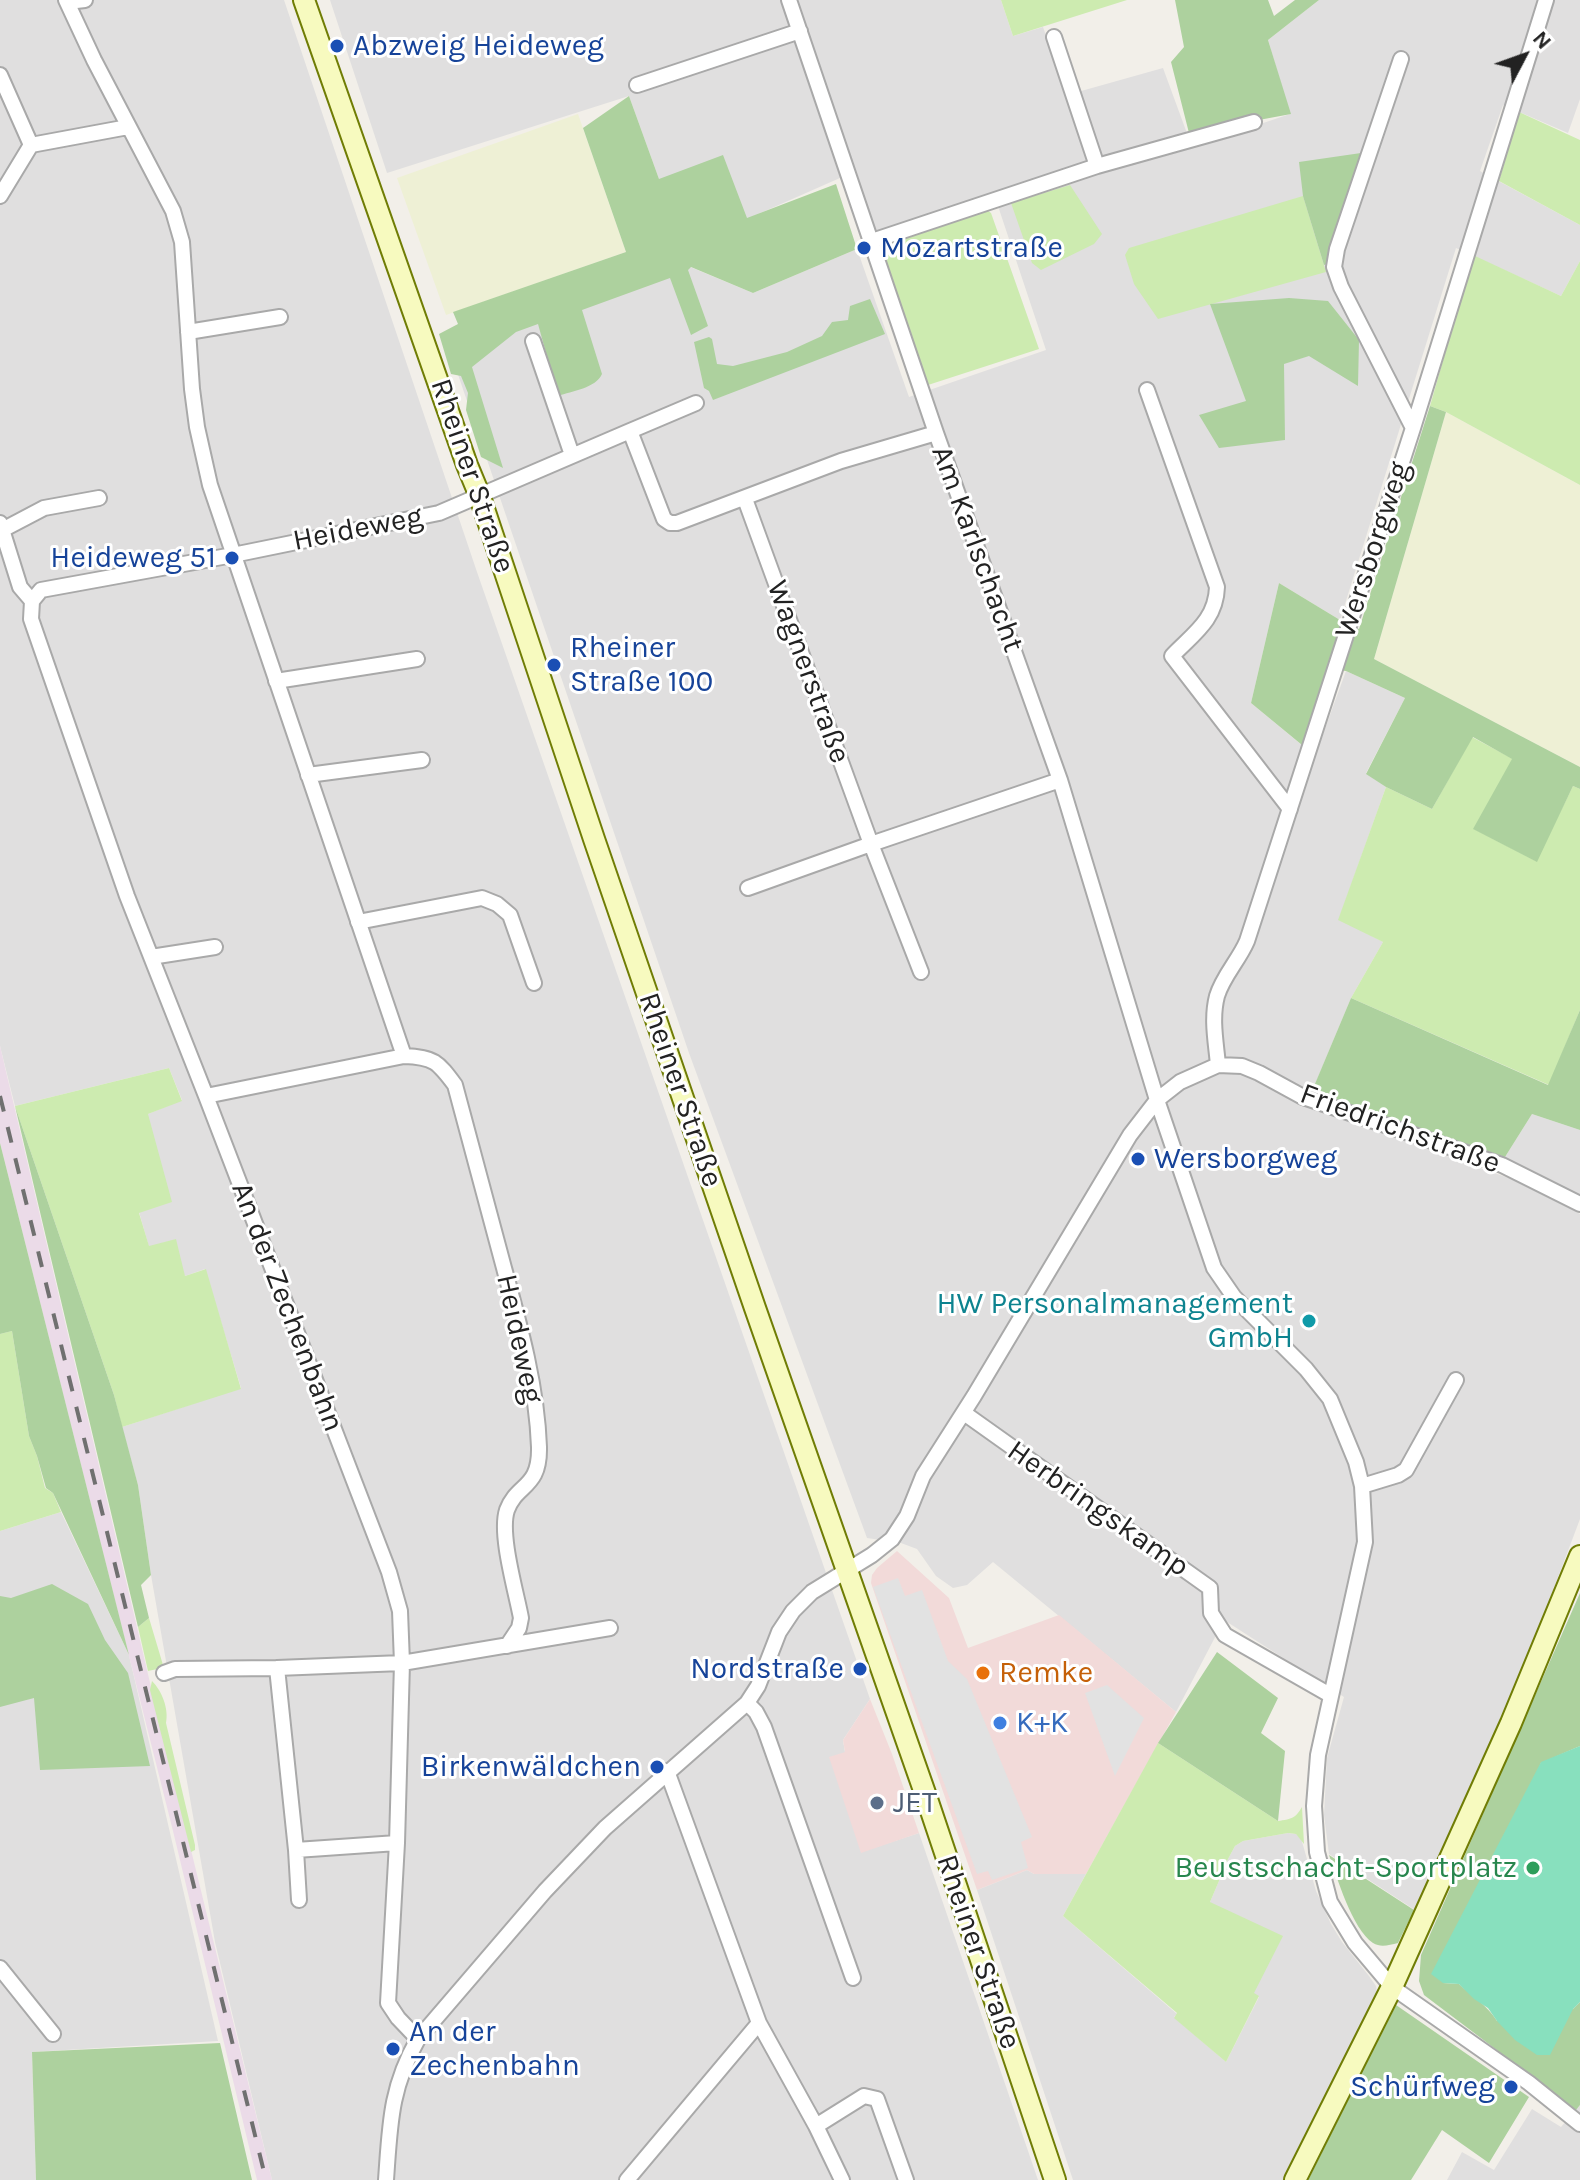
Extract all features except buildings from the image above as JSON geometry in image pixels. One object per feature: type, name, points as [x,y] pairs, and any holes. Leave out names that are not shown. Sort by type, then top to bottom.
[{"type":"main road","name":"Rheiner Straße","points":[[304,0],[479,494],[599,854],[926,1796],[1055,2180]]},
{"type":"main road","points":[[1295,2180],[1392,1987],[1511,1723],[1580,1556]]},
{"type":"street","points":[[85,0],[66,1],[173,211],[182,242],[192,389],[199,440],[210,485],[404,1056]]},
{"type":"street","name":"Am Karlschacht","points":[[789,0],[936,433],[1060,780],[1157,1100],[1214,1268],[1234,1297],[1306,1369],[1330,1399],[1347,1436],[1362,1486],[1365,1542],[1318,1755],[1314,1806],[1317,1852],[1330,1902],[1355,1943],[1392,1987],[1529,2083],[1580,2124]]},
{"type":"street","name":"Wersborgweg","points":[[1218,1065],[1213,1022],[1217,995],[1247,941],[1413,428],[1546,0]]},
{"type":"street","points":[[637,85],[800,31]]},
{"type":"street","points":[[1054,37],[1097,166]]},
{"type":"street","name":"Wersborgweg","points":[[1401,59],[1337,249],[1334,267],[1341,287],[1413,428]]},
{"type":"street","points":[[0,75],[31,145]]},
{"type":"street","points":[[872,241],[1097,166],[1254,122]]},
{"type":"street","points":[[0,196],[31,145],[128,127]]},
{"type":"street","points":[[188,332],[280,317]]},
{"type":"street","points":[[533,341],[572,455]]},
{"type":"street","points":[[1147,390],[1217,587],[1211,615],[1172,656],[1290,809]]},
{"type":"street","points":[[479,494],[696,403]]},
{"type":"street","points":[[630,431],[664,519],[670,523],[745,499],[841,461],[936,433]]},
{"type":"street","name":"Heideweg","points":[[32,601],[41,590],[439,513],[479,494]]},
{"type":"street","name":"An der Zechenbahn","points":[[99,498],[44,508],[1,526],[20,587],[32,601],[31,619],[127,896],[389,1572],[400,1611],[402,1663],[397,1843],[388,2003],[418,2039]]},
{"type":"street","name":"Wagnerstraße","points":[[745,499],[921,972]]},
{"type":"street","points":[[276,681],[417,659]]},
{"type":"street","points":[[308,775],[422,760]]},
{"type":"street","points":[[748,888],[1060,780]]},
{"type":"street","points":[[358,922],[482,898],[497,904],[510,915],[534,983]]},
{"type":"street","points":[[151,957],[215,947]]},
{"type":"street","name":"Heideweg","points":[[206,1096],[404,1056],[425,1056],[442,1067],[455,1085],[513,1303],[533,1392],[539,1450],[536,1473],[508,1509],[504,1528],[521,1618],[519,1628],[507,1646]]},
{"type":"street","points":[[386,2180],[395,2090],[418,2039],[545,1891],[605,1828],[747,1703],[758,1686],[779,1632],[793,1611],[812,1592],[892,1539],[907,1516],[923,1476],[1130,1135],[1157,1100],[1180,1082],[1218,1065]]},
{"type":"street","name":"Friedrichstraße","points":[[1218,1065],[1242,1066],[1303,1097],[1502,1165],[1580,1204]]},
{"type":"street","points":[[1362,1486],[1406,1470],[1456,1380]]},
{"type":"street","name":"Herbringskamp","points":[[964,1413],[1210,1588],[1211,1613],[1225,1635],[1330,1695]]},
{"type":"street","points":[[164,1673],[175,1669],[402,1663],[610,1628]]},
{"type":"street","points":[[277,1668],[299,1900]]},
{"type":"street","points":[[747,1703],[764,1727],[853,1978]]},
{"type":"street","points":[[667,1771],[759,2023],[842,2180]]},
{"type":"street","points":[[296,1850],[397,1843]]},
{"type":"street","points":[[0,1968],[53,2034]]},
{"type":"street","points":[[627,2180],[759,2023]]},
{"type":"street","points":[[816,2126],[864,2096],[877,2099],[906,2180]]},
{"type":"shaded area","points":[[0,0],[284,0],[477,572],[870,1699],[843,1740],[861,1852],[919,1833],[1038,2180],[272,2180],[215,1942],[138,1485],[122,1427],[241,1388],[205,1269],[185,1276],[149,1247],[139,1212],[148,1114],[182,1100],[169,1068],[15,1106],[0,1046]]},
{"type":"shaded area","points":[[330,0],[1001,0],[1013,36],[1043,27],[1067,95],[1163,68],[1192,147],[1290,114],[1268,40],[1319,0],[1580,0],[1580,99],[1568,133],[1503,105],[1480,171],[1580,225],[1580,261],[1561,296],[1456,248],[1340,620],[1279,583],[1251,703],[1315,756],[1346,671],[1405,698],[1366,773],[1386,787],[1339,919],[1383,942],[1351,998],[1306,1106],[1534,1187],[1580,1214],[1580,1519],[1509,1707],[1415,1910],[1329,1854],[1324,1815],[1327,1758],[1344,1697],[1224,1620],[1176,1712],[993,1562],[967,1585],[953,1588],[936,1576],[917,1549],[901,1543],[867,1538],[689,1053],[450,351],[659,254],[753,293],[857,249],[909,397],[1046,350],[994,194],[875,232],[849,174],[747,219],[659,179],[629,96],[387,173]]},
{"type":"shaded area","points":[[0,1046],[151,1687],[272,2180],[257,2180],[173,1831],[0,1143]]},
{"type":"shaded area","points":[[1532,1114],[1580,1130],[1580,1198],[1505,1157]]},
{"type":"shaded area","points":[[61,1512],[129,1655],[218,2041],[32,2052],[36,2180],[0,2180],[0,1531]]},
{"type":"shaded area","points":[[897,1551],[949,1598],[968,1648],[1059,1615],[1176,1712],[1086,1874],[1034,1874],[1027,1870],[977,1890],[871,1583],[877,1568]]},
{"type":"shaded area","points":[[898,1578],[905,1596],[922,1590],[948,1661],[967,1679],[1032,1837],[1021,1842],[1028,1868],[992,1880],[988,1871],[977,1874],[873,1587]]},
{"type":"shaded area","points":[[1107,1685],[1144,1718],[1115,1776],[1085,1693]]},
{"type":"shaded area","points":[[870,1699],[919,1833],[861,1853],[829,1757],[845,1752],[843,1740]]},
{"type":"shaded area","points":[[1288,1833],[1301,1838],[1316,1891],[1331,1924],[1376,1986],[1377,1992],[1283,2180],[1073,2180],[977,1890],[1027,1870],[1034,1874],[1086,1874],[1063,1916],[1177,2014],[1174,2017],[1226,2062],[1259,1997],[1254,1994],[1210,1902],[1235,1846],[1243,1841]]},
{"type":"shaded area","points":[[1580,2105],[1580,2180],[1447,2180],[1462,2152],[1494,2170],[1532,2109],[1561,2127]]},
{"type":"green space","points":[[1001,0],[1127,0],[1013,36]]},
{"type":"green space","points":[[1175,0],[1268,0],[1274,16],[1295,0],[1319,0],[1268,40],[1291,114],[1189,133],[1171,62],[1184,47]]},
{"type":"green space","points":[[629,96],[659,179],[723,155],[747,218],[836,184],[857,249],[753,293],[691,267],[688,270],[708,326],[691,335],[670,278],[582,310],[602,374],[589,386],[558,396],[538,324],[516,332],[472,367],[503,468],[481,457],[466,410],[468,393],[461,376],[451,374],[439,334],[458,324],[453,312],[626,252],[583,128]]},
{"type":"green space","points":[[1519,112],[1580,140],[1580,225],[1499,181]]},
{"type":"green space","points":[[578,114],[626,252],[446,315],[397,178]]},
{"type":"green space","points":[[1361,153],[1330,263],[1324,265],[1303,196],[1299,162]]},
{"type":"green space","points":[[1070,185],[1102,234],[1094,244],[1041,270],[1032,263],[1011,203]]},
{"type":"green space","points":[[1303,196],[1326,272],[1158,319],[1134,284],[1125,255],[1129,248]]},
{"type":"green space","points":[[987,210],[991,213],[1039,349],[928,385],[881,246]]},
{"type":"green space","points":[[1473,255],[1561,296],[1580,261],[1580,485],[1430,406]]},
{"type":"green space","points":[[1289,298],[1328,301],[1359,340],[1358,386],[1309,356],[1284,364],[1285,440],[1219,448],[1199,415],[1246,401],[1210,304]]},
{"type":"green space","points":[[870,299],[885,334],[713,400],[704,388],[694,342],[709,337],[717,364],[733,366],[787,352],[822,336],[832,322],[848,320],[850,306]]},
{"type":"green space","points":[[1430,406],[1446,412],[1374,659],[1580,767],[1580,789],[1573,786],[1537,862],[1473,829],[1512,759],[1473,737],[1432,809],[1366,774],[1405,698],[1346,671],[1327,669],[1302,745],[1251,703],[1279,583],[1359,629]]},
{"type":"green space","points":[[1446,412],[1580,485],[1580,767],[1374,659]]},
{"type":"green space","points":[[1472,737],[1513,759],[1474,829],[1536,861],[1573,786],[1580,789],[1580,1010],[1549,1085],[1351,998],[1383,942],[1338,920],[1386,787],[1432,809]]},
{"type":"green space","points":[[1351,998],[1548,1085],[1580,1010],[1580,1130],[1532,1114],[1505,1157],[1312,1091]]},
{"type":"green space","points":[[169,1068],[182,1101],[148,1114],[172,1202],[139,1213],[149,1246],[176,1239],[185,1276],[206,1269],[241,1389],[122,1427],[114,1395],[15,1106]]},
{"type":"green space","points":[[15,1106],[114,1395],[138,1485],[151,1575],[141,1585],[149,1618],[138,1627]]},
{"type":"green space","points":[[0,1143],[129,1655],[53,1493],[46,1488],[29,1436],[12,1331],[0,1334]]},
{"type":"green space","points":[[12,1331],[29,1436],[45,1488],[53,1493],[61,1512],[0,1531],[0,1334]]},
{"type":"green space","points":[[52,1584],[88,1604],[105,1640],[128,1673],[150,1766],[40,1770],[34,1698],[0,1707],[0,1596],[11,1598]]},
{"type":"green space","points":[[1580,1593],[1580,1746],[1541,1763],[1443,1983],[1459,1984],[1497,2021],[1573,2009],[1580,2002],[1580,2105],[1576,2110],[1424,1995],[1419,1981],[1421,1955]]},
{"type":"green space","points":[[149,1618],[163,1665],[162,1668],[148,1671],[138,1627]]},
{"type":"green space","points":[[1217,1652],[1278,1698],[1261,1733],[1285,1751],[1278,1821],[1158,1743]]},
{"type":"green space","points":[[152,1681],[166,1706],[166,1723],[195,1845],[195,1850],[191,1852],[150,1690]]},
{"type":"green space","points":[[1158,1743],[1278,1821],[1292,1818],[1302,1807],[1304,1844],[1296,1834],[1288,1833],[1243,1841],[1235,1846],[1210,1902],[1283,1936],[1254,1993],[1259,1996],[1226,2062],[1174,2018],[1177,2013],[1063,1916]]},
{"type":"green space","name":"Beustschacht-Sportplatz","points":[[1580,1746],[1580,2002],[1573,2009],[1550,2055],[1537,2055],[1515,2040],[1488,2008],[1459,1984],[1443,1983],[1431,1974],[1541,1762]]},
{"type":"green space","points":[[1329,1855],[1414,1910],[1398,1943],[1379,1945],[1365,1936],[1346,1902]]},
{"type":"green space","points":[[1396,2005],[1529,2097],[1489,2163],[1442,2130],[1411,2180],[1308,2180]]},
{"type":"green space","points":[[220,2043],[252,2180],[36,2180],[32,2052]]},
{"type":"railway","points":[[0,1096],[266,2180]]},
{"type":"place","name":"Abzweig Heideweg","points":[[337,46]]},
{"type":"place","name":"Mozartstraße","points":[[864,248]]},
{"type":"place","name":"Heideweg 51","points":[[232,558]]},
{"type":"place","name":"Rheiner Straße 100","points":[[554,665]]},
{"type":"place","name":"Wersborgweg","points":[[1138,1159]]},
{"type":"place","name":"HW Personalmanagement GmbH","points":[[1309,1321]]},
{"type":"place","name":"Nordstraße","points":[[860,1669]]},
{"type":"place","name":"Remke","points":[[983,1673]]},
{"type":"place","name":"K+K","points":[[1000,1723]]},
{"type":"place","name":"Birkenwäldchen","points":[[657,1767]]},
{"type":"place","name":"JET","points":[[877,1803]]},
{"type":"place","name":"Beustschacht-Sportplatz","points":[[1533,1868]]},
{"type":"place","name":"An der Zechenbahn","points":[[393,2049]]},
{"type":"place","name":"Schürfweg","points":[[1511,2087]]}]
